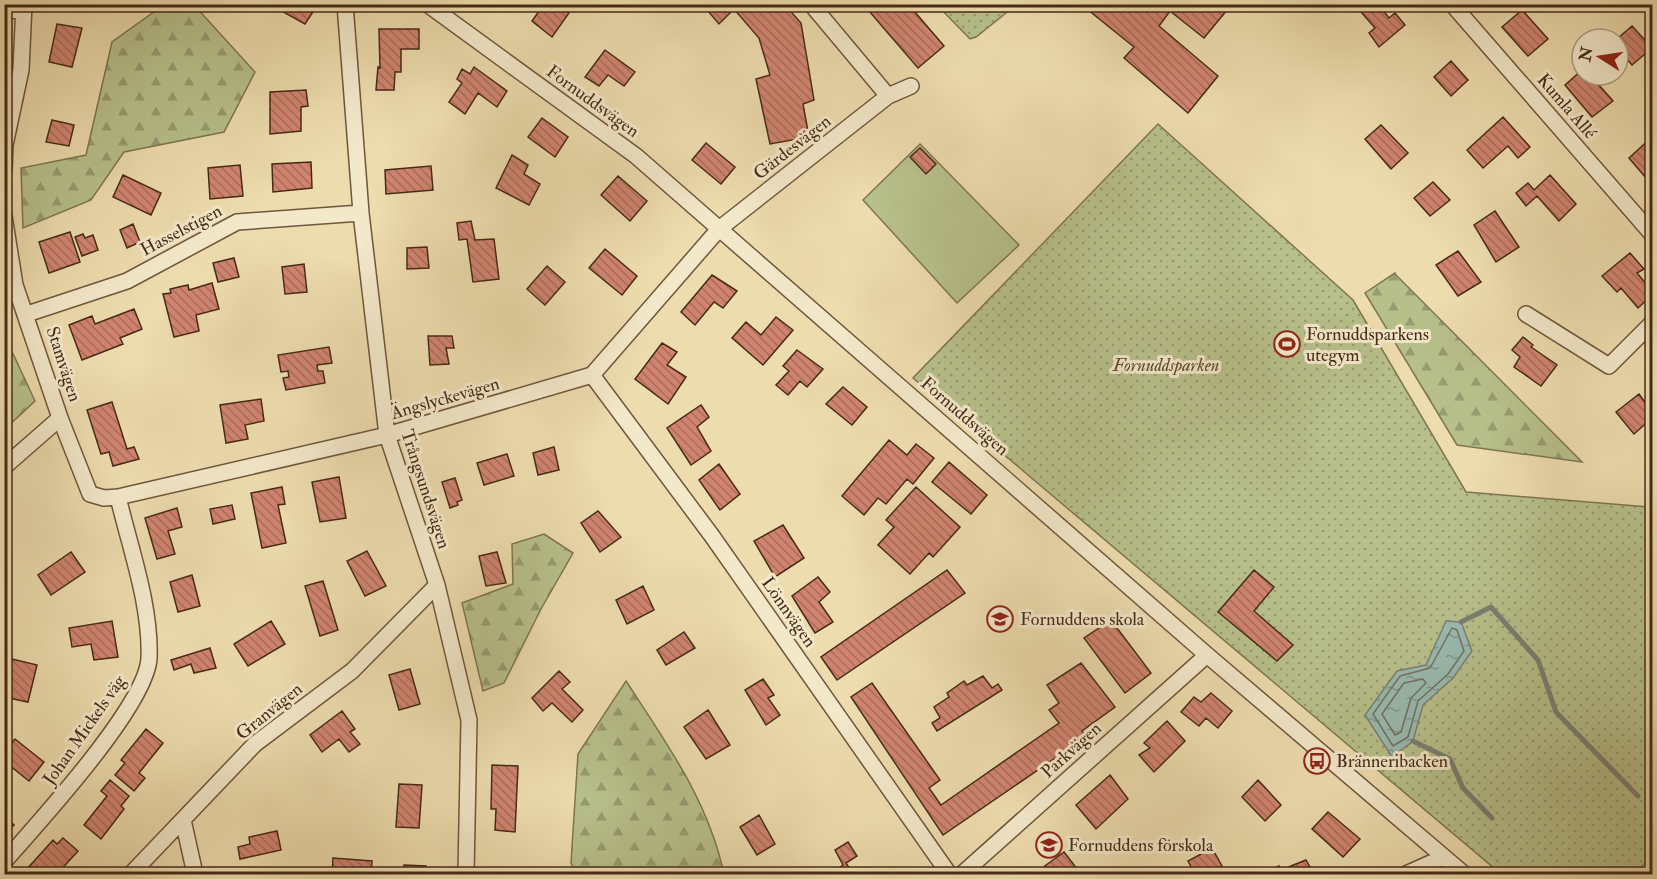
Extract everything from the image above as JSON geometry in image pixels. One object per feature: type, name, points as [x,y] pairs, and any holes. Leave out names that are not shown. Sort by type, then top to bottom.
[{"type":"street","name":"Trångsundsvägen","points":[[345,4],[361,213],[387,435],[437,585],[469,720],[466,874]]},
{"type":"street","name":"Fornuddsvägen","points":[[427,4],[636,156],[1207,656],[1464,874]]},
{"type":"street","points":[[811,4],[888,96]]},
{"type":"street","name":"Kumla Allé","points":[[1459,6],[1653,234]]},
{"type":"street","points":[[4,10],[24,8],[21,70],[5,149],[4,170]]},
{"type":"street","name":"Gärdesvägen","points":[[720,229],[888,96],[911,86]]},
{"type":"street","name":"Hasselstigen","points":[[27,314],[128,280],[237,222],[361,213]]},
{"type":"street","name":"Stamvägen","points":[[4,216],[15,285],[27,314],[60,418],[90,494],[104,498],[118,497]]},
{"type":"street","points":[[592,375],[720,229]]},
{"type":"street","points":[[1526,314],[1609,366],[1653,323]]},
{"type":"street","name":"Ängslyckevägen","points":[[118,497],[387,435],[592,375]]},
{"type":"street","name":"Lönnvägen","points":[[592,375],[712,536],[949,874]]},
{"type":"street","points":[[4,467],[60,418]]},
{"type":"street","name":"Johan Mickels väg","points":[[4,862],[72,783],[138,693],[149,660],[147,618],[118,497]]},
{"type":"street","name":"Granvägen","points":[[131,874],[255,744],[352,671],[437,585]]},
{"type":"street","name":"Parkvägen","points":[[962,874],[1207,656]]},
{"type":"street","points":[[183,820],[195,874]]},
{"type":"street","points":[[1406,874],[1444,857]]},
{"type":"green space","points":[[165,4],[194,5],[255,72],[224,132],[124,152],[91,200],[23,228],[21,168],[86,155],[112,42]]},
{"type":"green space","points":[[937,5],[1016,5],[976,37],[970,39]]},
{"type":"green space","name":"Fornuddsparken","points":[[1158,124],[1353,300],[1466,492],[1649,507],[1652,504],[1652,855],[1635,874],[1501,874],[913,378]]},
{"type":"green space","points":[[920,144],[1019,245],[957,303],[863,200]]},
{"type":"green space","points":[[1395,273],[1582,462],[1457,445],[1365,293]]},
{"type":"green space","points":[[8,343],[35,401],[5,429],[4,345]]},
{"type":"green space","points":[[544,534],[573,553],[541,609],[504,683],[483,691],[462,603],[513,584],[512,544]]},
{"type":"green space","points":[[626,681],[671,750],[697,797],[708,821],[724,874],[576,874],[571,863],[578,754]]},
{"type":"water","points":[[1446,621],[1461,622],[1472,651],[1453,678],[1423,705],[1413,741],[1392,757],[1365,715],[1397,671],[1426,665]]},
{"type":"building","points":[[269,4],[318,4],[305,24]]},
{"type":"building","points":[[544,4],[553,10],[557,5],[569,13],[552,37],[532,21]]},
{"type":"building","points":[[702,4],[784,4],[801,23],[814,100],[803,104],[809,137],[770,144],[756,79],[770,75],[759,38],[734,9],[719,24]]},
{"type":"building","points":[[863,4],[908,4],[944,46],[918,68]]},
{"type":"building","points":[[1232,4],[1204,38],[1170,11],[1159,26],[1218,76],[1188,113],[1124,58],[1134,47],[1082,5]]},
{"type":"building","points":[[1354,4],[1378,4],[1389,18],[1395,13],[1405,25],[1379,47],[1369,33],[1375,28]]},
{"type":"building","points":[[1522,10],[1548,39],[1528,56],[1502,27]]},
{"type":"building","points":[[57,24],[82,28],[72,67],[49,62]]},
{"type":"building","points":[[1632,26],[1652,48],[1632,65],[1630,63],[1630,28]]},
{"type":"building","points":[[379,29],[419,29],[419,49],[401,49],[401,72],[395,72],[394,90],[376,90],[378,67],[380,68]]},
{"type":"building","points":[[605,50],[635,72],[624,86],[608,75],[599,86],[585,77]]},
{"type":"building","points":[[1451,61],[1468,80],[1451,96],[1434,77]]},
{"type":"building","points":[[474,67],[507,91],[497,107],[478,93],[465,114],[449,102],[462,83],[457,79],[462,69],[470,74]]},
{"type":"building","points":[[1570,81],[1570,87],[1601,87],[1613,101],[1592,117],[1565,85]]},
{"type":"building","points":[[306,90],[308,106],[301,107],[301,131],[270,134],[270,92]]},
{"type":"building","points":[[1503,117],[1530,147],[1518,158],[1508,146],[1483,168],[1467,150]]},
{"type":"building","points":[[542,118],[568,137],[555,157],[528,137]]},
{"type":"building","points":[[52,120],[74,125],[69,146],[46,142]]},
{"type":"building","points":[[1381,125],[1408,153],[1391,169],[1365,139]]},
{"type":"building","points":[[1652,137],[1652,185],[1629,158]]},
{"type":"building","points":[[706,143],[735,167],[721,184],[692,160]]},
{"type":"building","points":[[920,148],[936,164],[926,174],[910,157]]},
{"type":"building","points":[[512,155],[528,165],[524,174],[540,184],[529,205],[496,188]]},
{"type":"building","points":[[311,162],[312,188],[273,192],[272,164]]},
{"type":"building","points":[[240,165],[243,196],[210,199],[208,168]]},
{"type":"building","points":[[431,166],[433,190],[386,194],[385,170]]},
{"type":"building","points":[[123,175],[161,193],[151,215],[113,197]]},
{"type":"building","points":[[1550,175],[1576,204],[1559,221],[1537,196],[1526,206],[1516,193],[1528,183],[1534,190]]},
{"type":"building","points":[[618,176],[647,201],[630,221],[601,195]]},
{"type":"building","points":[[1433,182],[1450,200],[1430,216],[1414,198]]},
{"type":"building","points":[[1495,211],[1519,247],[1496,262],[1474,225]]},
{"type":"building","points":[[471,221],[475,240],[494,239],[499,279],[473,282],[467,239],[459,240],[457,223]]},
{"type":"building","points":[[133,224],[140,242],[127,248],[120,230]]},
{"type":"building","points":[[70,232],[80,262],[49,273],[39,242]]},
{"type":"building","points":[[83,234],[85,238],[93,235],[98,250],[82,256],[75,237]]},
{"type":"building","points":[[427,247],[429,268],[407,269],[407,248]]},
{"type":"building","points":[[605,249],[637,276],[622,295],[589,268]]},
{"type":"building","points":[[1458,251],[1481,282],[1458,296],[1436,265]]},
{"type":"building","points":[[1630,253],[1644,269],[1637,273],[1652,291],[1652,295],[1638,308],[1621,288],[1617,292],[1602,276]]},
{"type":"building","points":[[234,258],[239,277],[218,282],[213,263]]},
{"type":"building","points":[[304,264],[307,292],[285,294],[282,267]]},
{"type":"building","points":[[547,266],[565,282],[545,305],[527,289]]},
{"type":"building","points":[[712,275],[737,291],[723,308],[714,302],[695,325],[681,312]]},
{"type":"building","points":[[212,283],[219,309],[196,315],[199,331],[174,337],[163,294],[171,293],[170,289],[188,285],[189,290]]},
{"type":"building","points":[[134,309],[142,329],[120,338],[123,344],[82,360],[69,325],[92,316],[95,324]]},
{"type":"building","points":[[776,317],[793,330],[763,365],[732,338],[746,322],[761,335]]},
{"type":"building","points":[[428,336],[452,336],[454,348],[446,348],[449,364],[430,365]]},
{"type":"building","points":[[1523,337],[1533,345],[1531,347],[1557,365],[1541,386],[1514,367],[1520,357],[1512,350]]},
{"type":"building","points":[[662,343],[677,352],[667,365],[686,377],[668,404],[635,379]]},
{"type":"building","points":[[329,347],[332,363],[317,365],[318,371],[323,371],[325,383],[286,390],[283,378],[289,377],[288,371],[281,372],[278,355]]},
{"type":"building","points":[[797,350],[823,369],[807,387],[800,381],[788,395],[776,385],[789,371],[783,366]]},
{"type":"building","points":[[843,387],[867,407],[852,425],[826,404]]},
{"type":"building","points":[[1639,394],[1652,412],[1652,418],[1634,434],[1616,412]]},
{"type":"building","points":[[261,399],[264,421],[245,425],[248,439],[226,443],[220,405]]},
{"type":"building","points":[[112,402],[127,449],[134,447],[139,459],[113,466],[109,452],[101,454],[87,410]]},
{"type":"building","points":[[701,405],[709,417],[697,427],[711,451],[691,465],[667,428]]},
{"type":"building","points":[[889,440],[907,455],[916,444],[934,458],[913,484],[907,479],[886,504],[878,498],[864,515],[842,496]]},
{"type":"building","points":[[554,447],[559,470],[538,475],[533,453]]},
{"type":"building","points":[[507,454],[514,476],[484,485],[477,463]]},
{"type":"building","points":[[949,462],[987,495],[971,514],[932,482]]},
{"type":"building","points":[[719,464],[740,494],[720,510],[699,480]]},
{"type":"building","points":[[339,477],[346,518],[320,522],[312,482]]},
{"type":"building","points":[[455,478],[462,500],[457,502],[458,505],[450,508],[442,482]]},
{"type":"building","points":[[282,487],[285,504],[278,505],[286,543],[262,548],[251,493]]},
{"type":"building","points":[[916,487],[960,527],[933,557],[929,553],[910,574],[878,545],[894,527],[886,520]]},
{"type":"building","points":[[232,505],[235,519],[213,524],[210,509]]},
{"type":"building","points":[[177,508],[182,527],[168,531],[175,554],[157,559],[145,518]]},
{"type":"building","points":[[598,511],[621,537],[600,552],[581,523]]},
{"type":"building","points":[[783,525],[804,558],[775,577],[754,541]]},
{"type":"building","points":[[367,551],[386,586],[365,596],[347,561]]},
{"type":"building","points":[[71,552],[85,572],[51,595],[38,575]]},
{"type":"building","points":[[497,552],[506,583],[486,586],[479,556]]},
{"type":"building","points":[[947,570],[965,593],[837,680],[821,657]]},
{"type":"building","points":[[1254,570],[1274,587],[1254,611],[1293,645],[1277,661],[1218,612]]},
{"type":"building","points":[[192,575],[200,606],[178,612],[170,582]]},
{"type":"building","points":[[818,577],[830,592],[819,602],[833,622],[815,633],[792,596]]},
{"type":"building","points":[[323,581],[338,630],[320,636],[305,586]]},
{"type":"building","points":[[643,586],[654,610],[627,624],[616,600]]},
{"type":"building","points":[[1111,620],[1151,673],[1125,693],[1084,638]]},
{"type":"building","points":[[112,621],[118,657],[94,660],[91,644],[72,647],[69,628]]},
{"type":"building","points":[[271,621],[285,644],[248,666],[234,644]]},
{"type":"building","points":[[684,632],[695,648],[666,665],[657,650]]},
{"type":"building","points":[[210,648],[216,668],[194,673],[191,664],[174,670],[171,660]]},
{"type":"building","points":[[12,659],[37,665],[28,702],[4,697]]},
{"type":"building","points":[[1081,663],[1115,707],[1082,731],[1086,737],[943,835],[851,697],[872,683],[940,780],[929,788],[941,805],[1059,723],[1049,710],[1059,703],[1047,685]]},
{"type":"building","points":[[410,669],[420,704],[399,710],[389,675]]},
{"type":"building","points":[[559,671],[570,682],[562,689],[583,710],[572,722],[552,703],[543,711],[532,698]]},
{"type":"building","points":[[983,676],[992,688],[998,684],[1002,690],[937,731],[932,723],[940,718],[934,707],[949,697],[947,693],[964,681],[967,685]]},
{"type":"building","points":[[763,679],[774,695],[768,698],[780,715],[766,725],[745,690]]},
{"type":"building","points":[[1211,693],[1232,711],[1218,728],[1206,718],[1199,726],[1181,712],[1194,697],[1201,702]]},
{"type":"building","points":[[708,710],[730,745],[706,759],[684,727]]},
{"type":"building","points":[[342,711],[355,729],[350,732],[360,744],[349,752],[339,739],[322,752],[310,735]]},
{"type":"building","points":[[1167,721],[1185,741],[1154,772],[1139,755],[1150,748],[1144,743]]},
{"type":"building","points":[[146,729],[163,743],[139,773],[145,778],[134,791],[115,775],[125,763],[121,760]]},
{"type":"building","points":[[15,739],[44,762],[29,781],[4,761],[4,752]]},
{"type":"building","points":[[492,765],[518,766],[515,832],[495,830],[496,809],[491,809]]},
{"type":"building","points":[[1110,775],[1128,799],[1096,829],[1076,805]]},
{"type":"building","points":[[110,780],[129,796],[121,806],[124,809],[101,839],[84,825],[107,796],[101,791]]},
{"type":"building","points":[[1258,780],[1281,805],[1265,821],[1242,797]]},
{"type":"building","points":[[399,784],[422,785],[419,828],[396,827]]},
{"type":"building","points":[[1328,812],[1360,839],[1343,857],[1312,829]]},
{"type":"building","points":[[759,815],[775,844],[757,855],[740,827]]},
{"type":"building","points":[[4,816],[14,825],[4,834]]},
{"type":"building","points":[[277,831],[281,850],[240,859],[238,847],[250,844],[249,837]]},
{"type":"building","points":[[63,838],[78,851],[57,874],[34,874],[27,869],[53,840],[57,844]]},
{"type":"building","points":[[848,842],[857,856],[846,863],[853,874],[830,874],[843,865],[835,850]]},
{"type":"building","points":[[1212,848],[1222,866],[1216,869],[1219,874],[1195,874],[1188,861]]},
{"type":"building","points":[[1064,852],[1081,874],[1033,874],[1042,868]]},
{"type":"building","points":[[333,858],[372,861],[371,874],[332,874]]},
{"type":"building","points":[[1306,860],[1314,874],[1271,874],[1269,870],[1279,866],[1281,870]]},
{"type":"building","points":[[404,865],[426,866],[426,874],[403,874]]},
{"type":"waterway","points":[[1461,622],[1491,607],[1538,660],[1556,712],[1638,796]]},
{"type":"waterway","points":[[1413,741],[1450,759],[1463,788],[1492,818]]},
{"type":"place","name":"Fornuddsparkens utegym","points":[[1287,344]]},
{"type":"place","name":"Fornuddens skola","points":[[1000,619]]},
{"type":"place","name":"Bränneribacken","points":[[1317,761]]},
{"type":"place","name":"Fornuddens förskola","points":[[1049,845]]}]
